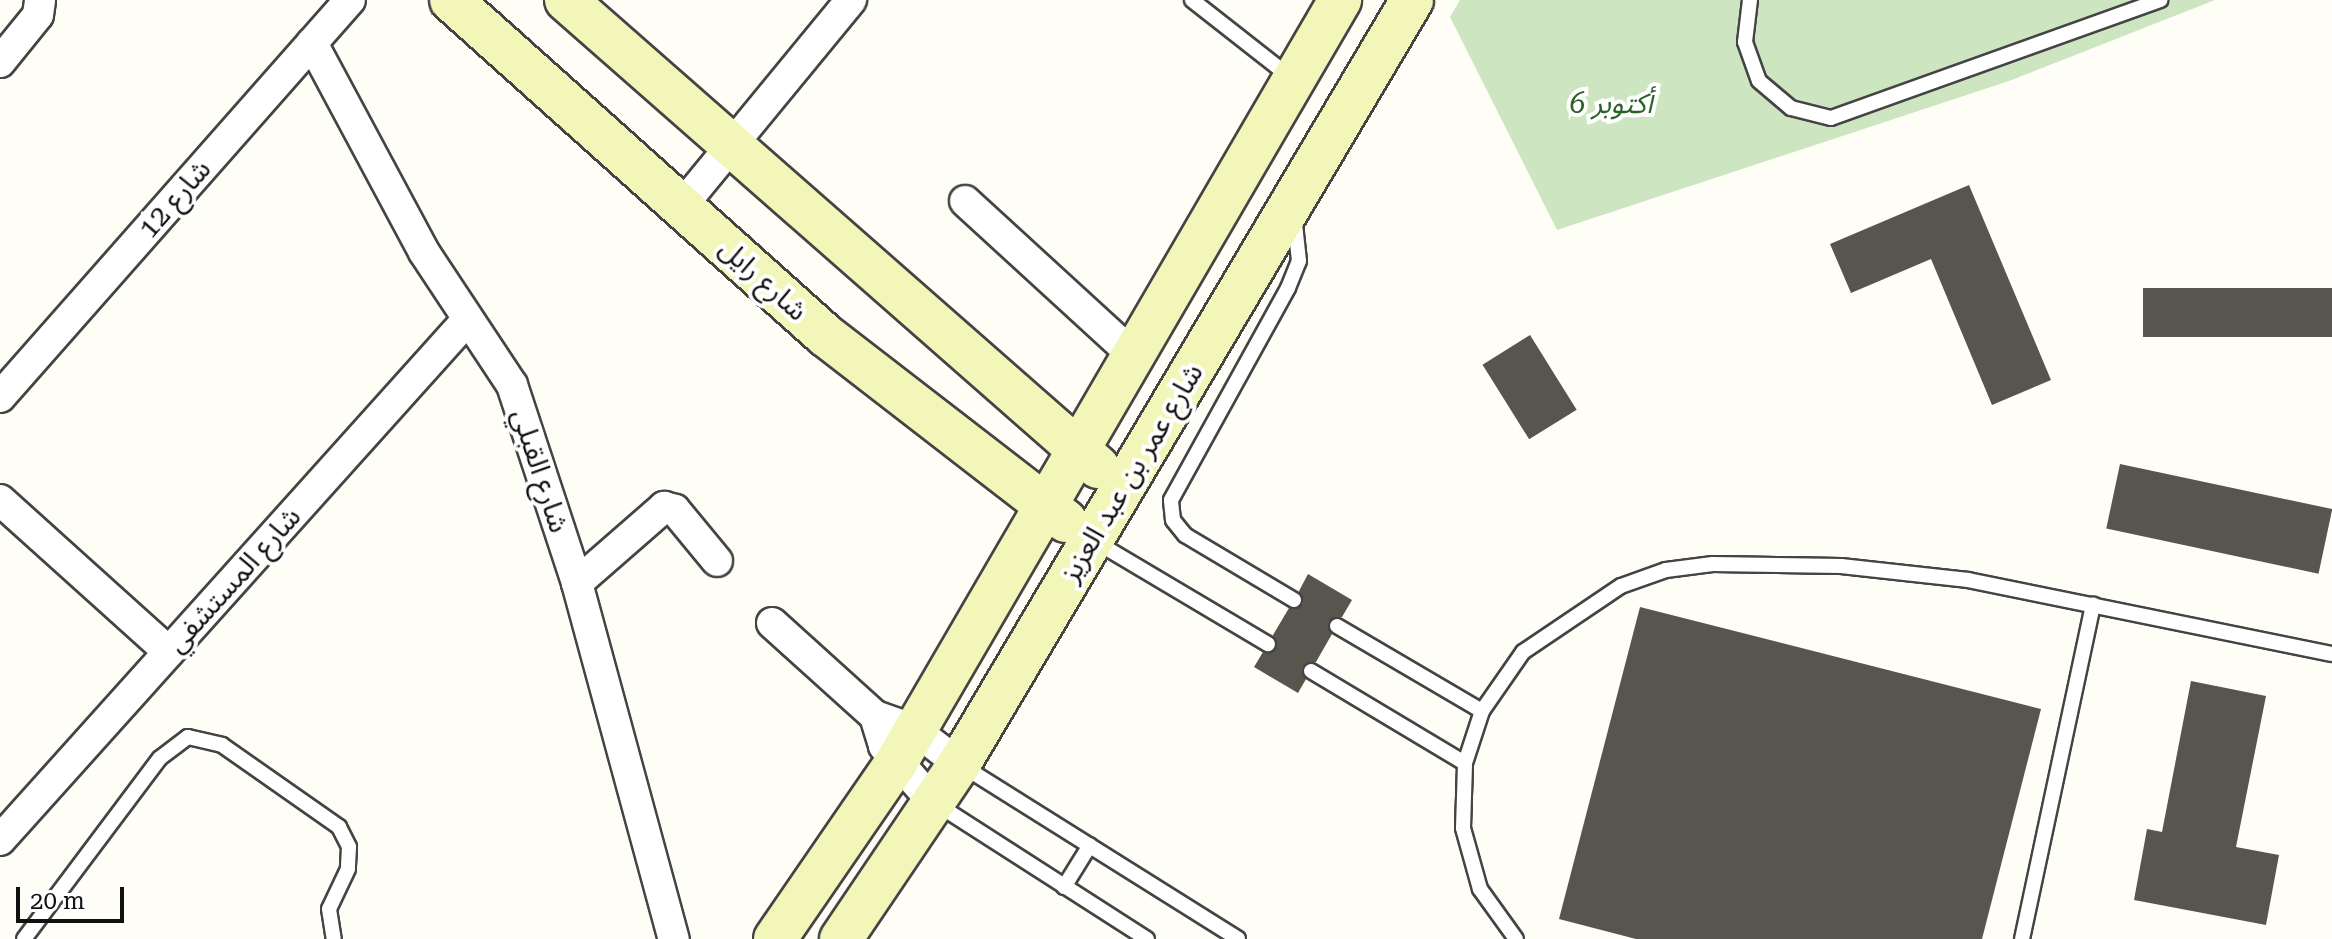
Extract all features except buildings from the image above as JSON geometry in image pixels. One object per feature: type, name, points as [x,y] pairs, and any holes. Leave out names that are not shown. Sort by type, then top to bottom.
[{"type":"main road","name":"شارع رايل","points":[[451,0],[825,335],[1092,540]]},
{"type":"main road","points":[[566,0],[1123,489]]},
{"type":"main road","name":"شارع عمر بن عبد العزيز","points":[[775,939],[905,747],[1340,0]]},
{"type":"main road","name":"شارع عمر بن عبد العزيز","points":[[841,939],[959,764],[1412,0]]},
{"type":"street","points":[[0,62],[38,15],[40,0]]},
{"type":"street","name":"شارع 12","points":[[0,397],[350,0]]},
{"type":"street","points":[[681,207],[851,0]]},
{"type":"street","name":"شارع القبلي","points":[[312,43],[424,252],[512,385],[577,583],[674,939]]},
{"type":"street","points":[[965,201],[1133,355]]},
{"type":"street","name":"شارع المستشفي","points":[[0,840],[468,319]]},
{"type":"street","points":[[0,500],[169,652]]},
{"type":"street","points":[[577,583],[664,507],[675,510],[717,561]]},
{"type":"street","points":[[772,623],[905,747],[934,803]]},
{"type":"street","points":[[905,747],[959,764]]},
{"type":"lane","points":[[1192,0],[1293,79]]},
{"type":"lane","points":[[1750,0],[1745,42],[1759,81],[1791,108],[1831,118],[2161,0]]},
{"type":"lane","points":[[1291,204],[1300,232],[1299,261],[1288,288],[1171,500],[1173,520],[1185,535],[1294,600]]},
{"type":"lane","points":[[1092,540],[1268,644]]},
{"type":"lane","points":[[1516,939],[1476,874],[1463,828],[1465,763],[1482,711],[1523,652],[1621,586],[1666,570],[1713,564],[1841,566],[1968,580],[2332,654]]},
{"type":"lane","points":[[2022,939],[2093,604]]},
{"type":"lane","points":[[1337,626],[1482,711]]},
{"type":"lane","points":[[1311,671],[1465,763]]},
{"type":"lane","points":[[24,939],[160,758],[188,737],[222,745],[339,827],[349,847],[348,869],[329,909],[334,939]]},
{"type":"lane","points":[[959,764],[1238,939]]},
{"type":"lane","points":[[934,803],[1147,939]]},
{"type":"lane","points":[[1064,887],[1090,845]]},
{"type":"green space","name":"6 أكتوبر","points":[[1460,0],[2215,0],[2009,81],[1557,230],[1450,17]]}]
